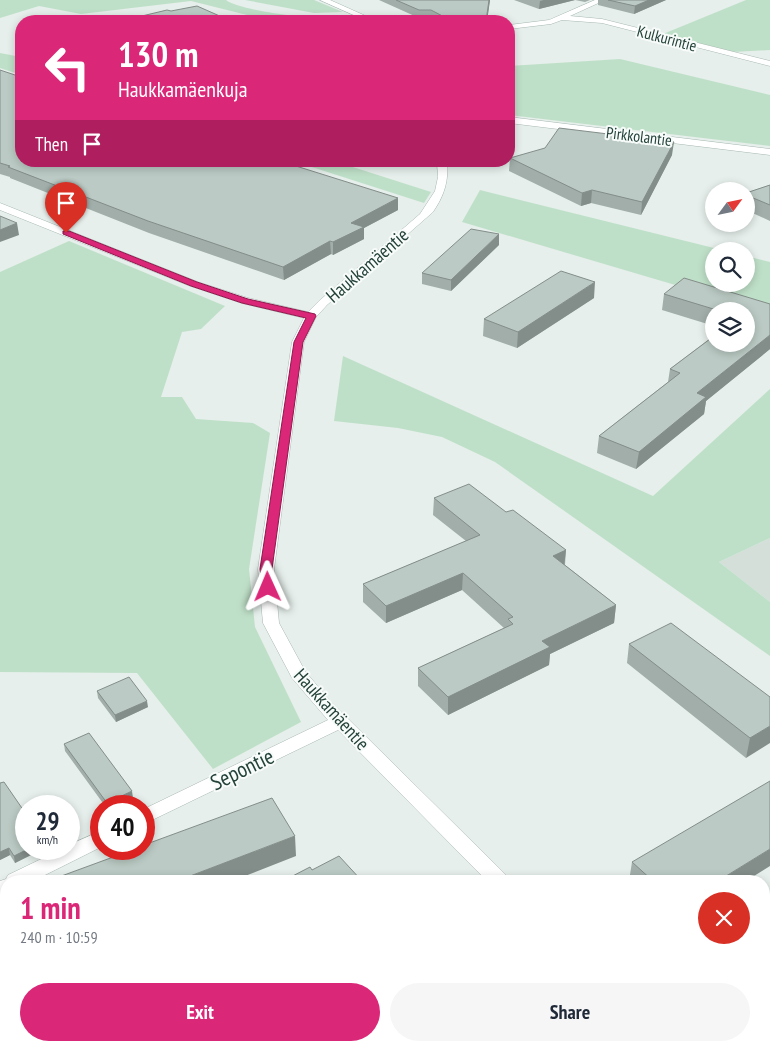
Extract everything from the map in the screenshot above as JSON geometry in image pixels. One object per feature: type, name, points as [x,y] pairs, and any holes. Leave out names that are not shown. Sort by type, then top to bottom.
[{"type":"street","points":[[324,0],[360,15]]},
{"type":"street","points":[[515,26],[551,22],[598,0]]},
{"type":"street","name":"Kulkurintie","points":[[563,18],[602,21],[770,64]]},
{"type":"street","name":"Pirkkolantie","points":[[515,121],[770,152]]},
{"type":"street","name":"Haukkamäentie","points":[[443,167],[442,190],[436,203],[424,216],[323,303],[311,316],[298,342],[266,569],[271,622],[298,674],[340,722],[493,875]]},
{"type":"street","points":[[0,206],[194,284],[246,301],[311,316]]},
{"type":"street","name":"Sepontie","points":[[155,812],[340,722]]},
{"type":"street","points":[[26,875],[90,843]]},
{"type":"shaded area","points":[[770,538],[770,602],[719,562]]},
{"type":"green space","points":[[0,0],[226,0],[252,9],[287,15],[247,15],[191,1],[81,14],[39,6],[0,18]]},
{"type":"green space","points":[[245,0],[314,0],[343,12],[314,13]]},
{"type":"green space","points":[[746,0],[770,0],[770,50],[733,52],[663,34]]},
{"type":"green space","points":[[0,53],[15,56],[15,73],[0,68]]},
{"type":"green space","points":[[620,59],[770,95],[770,146],[515,116],[515,66]]},
{"type":"green space","points":[[312,167],[353,167],[431,192],[424,203]]},
{"type":"green space","points":[[480,190],[705,246],[705,292],[755,292],[755,258],[770,262],[770,313],[755,309],[755,302],[733,302],[462,222]]},
{"type":"green space","points":[[69,241],[225,306],[201,329],[182,332],[161,397],[182,397],[196,419],[253,423],[270,433],[249,569],[255,627],[301,722],[213,769],[137,673],[0,672],[0,272]]},
{"type":"green space","points":[[343,356],[653,496],[770,389],[770,538],[719,562],[770,602],[770,656],[495,462],[442,437],[398,428],[334,421]]},
{"type":"building","points":[[396,0],[489,0],[487,15],[441,15],[431,10],[419,10]]},
{"type":"building","points":[[608,0],[649,0],[635,6]]},
{"type":"building","points":[[197,6],[217,15],[146,15],[167,10],[171,11]]},
{"type":"building","points":[[0,70],[15,75],[15,167],[299,167],[398,198],[351,223],[364,227],[333,242],[330,241],[283,267],[148,221],[0,163]]},
{"type":"building","points":[[559,128],[674,142],[642,202],[592,190],[582,193],[515,160],[515,157],[545,148]]},
{"type":"building","points":[[770,185],[770,205],[755,199],[755,190]]},
{"type":"building","points":[[0,216],[17,223],[0,230]]},
{"type":"building","points":[[471,229],[499,234],[451,280],[422,273]]},
{"type":"building","points":[[561,271],[595,282],[518,332],[484,319]]},
{"type":"building","points":[[684,278],[705,284],[705,292],[730,292],[770,304],[770,335],[755,347],[755,302],[705,302],[705,306],[664,294]]},
{"type":"building","points":[[705,343],[705,352],[749,352],[697,393],[706,397],[639,452],[599,436],[680,373],[670,369]]},
{"type":"building","points":[[469,484],[506,512],[513,510],[566,550],[553,556],[616,605],[542,641],[550,647],[448,697],[418,668],[513,624],[508,619],[513,617],[463,573],[386,606],[363,584],[480,535],[434,498]]},
{"type":"building","points":[[671,623],[770,697],[770,726],[750,738],[629,644]]},
{"type":"building","points":[[129,677],[147,701],[115,715],[97,691]]},
{"type":"building","points":[[89,733],[132,791],[124,795],[101,795],[64,744]]},
{"type":"building","points":[[770,781],[770,849],[728,875],[646,875],[632,862]]},
{"type":"building","points":[[4,782],[15,798],[14,856],[9,848],[0,852],[0,783]]},
{"type":"building","points":[[272,798],[295,836],[193,875],[64,875],[105,860],[155,860],[155,841]]},
{"type":"building","points":[[339,856],[356,875],[295,875],[310,867],[312,870]]},
{"type":"route","points":[[66,233],[194,284],[246,301],[311,316],[298,342],[266,569],[268,587]]}]
